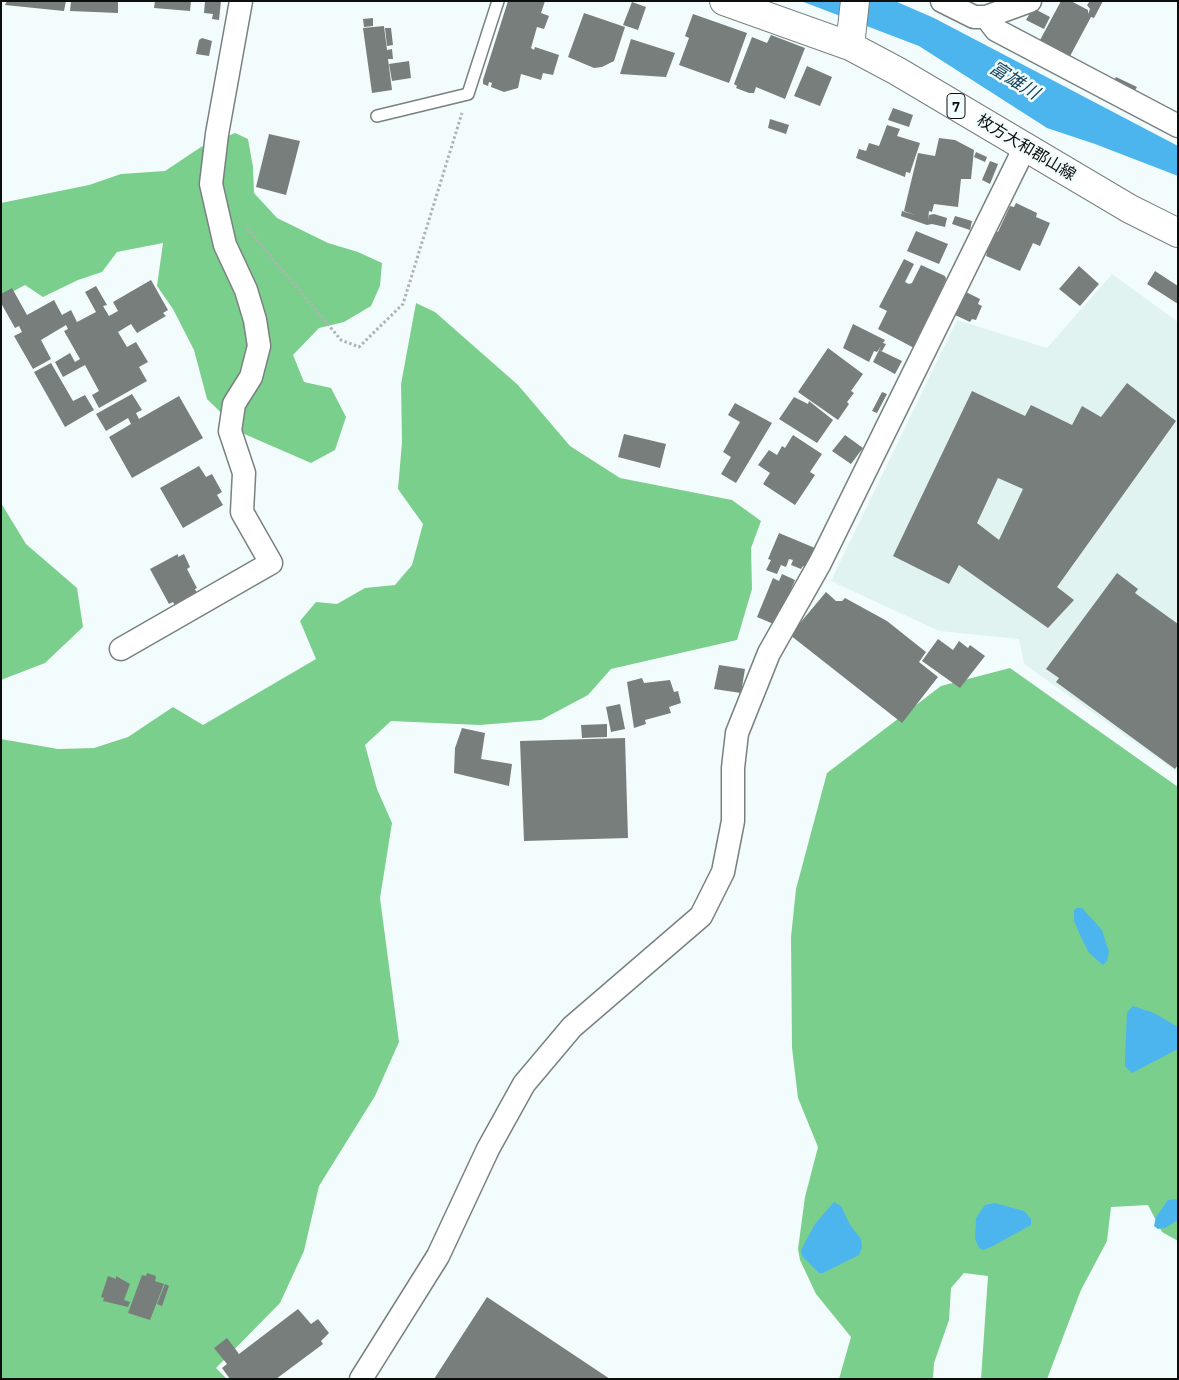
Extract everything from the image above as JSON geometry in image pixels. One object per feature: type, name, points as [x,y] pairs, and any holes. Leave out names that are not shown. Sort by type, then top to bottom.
[{"type":"main road","name":"枚方大和郡山線","points":[[724,1],[850,38],[897,71],[1130,209],[1178,233]]},
{"type":"main road","points":[[850,38],[855,1]]},
{"type":"street","points":[[121,649],[271,562],[242,512],[244,473],[230,431],[234,404],[251,377],[258,346],[255,320],[246,290],[225,245],[217,203],[211,184],[217,134],[241,1]]},
{"type":"street","points":[[942,1],[974,16],[986,17],[1030,1]]},
{"type":"street","points":[[986,17],[996,30],[1178,126]]},
{"type":"street","points":[[361,1379],[438,1256],[488,1149],[524,1084],[572,1027],[702,916],[723,872],[734,821],[733,768],[738,733],[769,653],[820,562],[1025,146]]},
{"type":"lane","points":[[377,116],[468,94],[498,1]]},
{"type":"path","points":[[217,203],[236,215],[341,340],[359,347],[403,304],[468,94]]},
{"type":"shaded area","points":[[1112,274],[1178,322],[1178,773],[1024,664],[1019,639],[939,631],[831,581],[957,320],[1047,348]]},
{"type":"green space","points":[[235,133],[248,139],[253,167],[254,193],[277,218],[328,243],[358,252],[382,263],[380,286],[371,306],[344,322],[319,328],[293,355],[304,382],[331,388],[346,417],[335,450],[311,463],[242,433],[207,399],[194,350],[173,309],[157,286],[163,243],[117,252],[102,272],[78,280],[43,297],[25,285],[1,298],[1,203],[89,185],[121,174],[165,171],[201,147]]},
{"type":"green space","points":[[416,303],[435,312],[518,385],[570,446],[620,478],[732,500],[761,521],[751,548],[752,589],[737,640],[611,669],[588,695],[541,720],[480,725],[391,721],[365,745],[377,789],[392,823],[380,898],[399,1042],[375,1096],[319,1186],[304,1251],[280,1303],[216,1368],[227,1379],[1,1379],[1,739],[58,749],[94,748],[128,737],[173,707],[203,725],[316,659],[300,621],[316,602],[337,604],[365,588],[395,585],[412,565],[423,524],[398,489],[402,442],[401,384]]},
{"type":"green space","points":[[1,503],[26,544],[77,588],[83,627],[45,663],[1,680]]},
{"type":"green space","points":[[1010,668],[1178,787],[1178,1241],[1162,1232],[1148,1205],[1111,1207],[1107,1241],[1081,1290],[1047,1379],[981,1379],[988,1276],[964,1273],[951,1288],[949,1320],[934,1363],[933,1379],[839,1379],[851,1337],[816,1294],[800,1260],[798,1249],[805,1197],[818,1147],[798,1098],[792,1048],[791,937],[796,889],[827,773],[941,686]]},
{"type":"water","name":"富雄川","points":[[801,1],[895,1],[934,18],[1178,146],[1178,176],[1047,128],[919,46]]},
{"type":"water","points":[[1082,908],[1102,930],[1109,952],[1107,961],[1103,965],[1089,953],[1081,937],[1074,921],[1074,910]]},
{"type":"water","points":[[1133,1006],[1154,1013],[1178,1027],[1178,1049],[1132,1073],[1125,1066],[1125,1059],[1127,1012]]},
{"type":"water","points":[[1178,1199],[1178,1220],[1165,1228],[1158,1229],[1154,1226],[1156,1217],[1168,1200]]},
{"type":"water","points":[[834,1202],[841,1206],[850,1225],[861,1239],[862,1248],[859,1255],[823,1273],[819,1273],[802,1256],[801,1250],[815,1224]]},
{"type":"water","points":[[995,1203],[1024,1211],[1031,1219],[1031,1225],[984,1250],[979,1248],[975,1239],[976,1218],[985,1205]]},
{"type":"building","points":[[7,1],[66,1],[64,11],[5,5]]},
{"type":"building","points":[[71,1],[118,1],[118,13],[70,11]]},
{"type":"building","points":[[155,1],[191,1],[190,11],[154,8]]},
{"type":"building","points":[[205,1],[221,1],[219,20],[212,19],[213,14],[204,13]]},
{"type":"building","points":[[508,1],[545,1],[541,13],[549,16],[544,29],[537,27],[531,48],[534,50],[535,47],[559,55],[553,75],[543,73],[541,80],[521,74],[518,88],[504,92],[491,87],[492,83],[489,82],[488,86],[483,84],[483,80]]},
{"type":"building","points":[[1061,1],[1071,1],[1088,10],[1088,14],[1090,9],[1087,5],[1090,1],[1103,1],[1094,18],[1091,17],[1069,58],[1039,42]]},
{"type":"building","points":[[632,2],[646,7],[638,30],[623,25]]},
{"type":"building","points":[[1033,8],[1050,17],[1044,29],[1026,20]]},
{"type":"building","points":[[584,13],[625,27],[614,61],[602,67],[594,68],[568,57]]},
{"type":"building","points":[[693,14],[747,33],[729,83],[679,65],[689,38],[685,36]]},
{"type":"building","points":[[373,18],[373,26],[364,27],[363,19]]},
{"type":"building","points":[[384,26],[387,50],[392,49],[393,59],[388,59],[392,90],[372,93],[363,28]]},
{"type":"building","points":[[385,28],[391,28],[393,45],[387,46]]},
{"type":"building","points":[[771,35],[805,48],[785,99],[756,87],[754,93],[749,93],[736,88],[737,86],[734,84],[752,37],[767,43]]},
{"type":"building","points":[[202,38],[212,41],[209,56],[196,54],[199,40]]},
{"type":"building","points":[[631,39],[675,53],[666,77],[620,74]]},
{"type":"building","points":[[409,61],[411,78],[392,81],[389,64]]},
{"type":"building","points":[[807,66],[832,77],[820,106],[794,96]]},
{"type":"building","points":[[1116,77],[1137,87],[1132,95],[1112,85]]},
{"type":"building","points":[[893,108],[913,115],[909,127],[888,120]]},
{"type":"building","points":[[770,119],[789,125],[786,134],[768,128]]},
{"type":"building","points":[[887,125],[900,129],[897,136],[920,143],[910,173],[906,172],[905,177],[856,158],[859,149],[866,151],[869,143],[879,146]]},
{"type":"building","points":[[269,134],[300,141],[286,195],[256,187]]},
{"type":"building","points":[[939,138],[955,140],[974,150],[971,179],[961,179],[958,207],[934,204],[932,212],[929,211],[928,220],[929,215],[934,214],[947,218],[945,227],[932,224],[927,225],[901,216],[902,211],[915,215],[904,211],[918,153],[935,156]]},
{"type":"building","points":[[976,152],[987,157],[985,162],[974,157]]},
{"type":"building","points":[[990,161],[998,164],[990,184],[982,180]]},
{"type":"building","points":[[1016,203],[1037,213],[1036,217],[1050,223],[1040,246],[1033,243],[1020,271],[986,256],[987,253],[983,251],[993,230],[998,232],[1010,206],[1014,207]]},
{"type":"building","points":[[955,216],[972,221],[970,230],[952,224]]},
{"type":"building","points":[[916,231],[948,244],[939,264],[907,251]]},
{"type":"building","points":[[904,259],[914,264],[905,282],[909,284],[912,283],[921,265],[945,276],[946,279],[938,298],[940,299],[916,349],[878,329],[887,311],[879,307]]},
{"type":"building","points":[[1079,266],[1099,284],[1080,306],[1059,289]]},
{"type":"building","points":[[1155,271],[1178,286],[1178,304],[1147,284]]},
{"type":"building","points":[[151,280],[168,310],[163,313],[166,316],[137,333],[131,324],[118,332],[127,347],[136,342],[148,362],[139,367],[147,381],[99,408],[92,395],[99,391],[85,365],[63,377],[55,362],[70,353],[75,362],[80,359],[64,331],[68,329],[66,325],[41,340],[51,359],[33,369],[14,336],[22,332],[19,326],[15,328],[1,303],[1,294],[12,288],[27,315],[54,300],[62,315],[71,310],[77,322],[96,312],[85,292],[96,286],[107,305],[103,306],[109,316],[118,311],[113,302]]},
{"type":"building","points":[[964,291],[980,299],[978,304],[982,306],[976,320],[972,319],[970,322],[953,314]]},
{"type":"building","points":[[853,324],[885,340],[883,343],[886,344],[882,351],[879,350],[881,346],[877,352],[874,351],[869,362],[843,348]]},
{"type":"building","points":[[828,348],[863,374],[851,391],[854,393],[838,420],[798,392]]},
{"type":"building","points":[[879,350],[902,361],[895,374],[873,362]]},
{"type":"building","points":[[51,363],[73,401],[85,395],[94,410],[65,427],[34,372]]},
{"type":"building","points":[[1127,383],[1176,421],[1057,587],[1074,600],[1048,628],[959,565],[949,584],[893,556],[972,391],[1025,416],[1031,405],[1072,425],[1082,406],[1101,417]],"holes":[[[998,478],[1023,489],[999,540],[977,523]]]},
{"type":"building","points":[[882,392],[887,394],[877,413],[872,411]]},
{"type":"building","points":[[132,394],[142,410],[136,413],[139,419],[179,396],[203,438],[132,478],[109,437],[131,424],[128,418],[106,431],[96,414]]},
{"type":"building","points":[[794,397],[808,404],[809,401],[833,420],[817,443],[779,419]]},
{"type":"building","points":[[735,403],[772,423],[736,483],[721,474],[731,457],[723,452],[740,422],[728,415]]},
{"type":"building","points":[[624,434],[666,444],[660,468],[618,457]]},
{"type":"building","points":[[793,435],[822,454],[810,472],[815,475],[795,505],[763,484],[770,473],[758,465],[769,450],[777,455],[782,446],[785,448]]},
{"type":"building","points":[[845,435],[863,448],[851,464],[832,451]]},
{"type":"building","points":[[199,466],[206,477],[212,474],[222,492],[217,495],[223,505],[183,528],[160,488]]},
{"type":"building","points":[[779,533],[815,548],[807,568],[803,566],[801,569],[791,565],[793,560],[789,559],[786,567],[781,565],[777,574],[766,570],[771,560],[768,559]]},
{"type":"building","points":[[178,554],[178,557],[184,554],[190,567],[187,569],[197,588],[195,589],[197,593],[175,606],[173,602],[169,604],[150,569]]},
{"type":"building","points":[[1117,573],[1138,589],[1135,593],[1178,624],[1178,765],[1175,769],[1056,682],[1059,678],[1046,669]]},
{"type":"building","points":[[782,574],[795,580],[776,625],[757,617],[773,578],[779,581]]},
{"type":"building","points":[[826,592],[836,601],[842,601],[845,598],[887,621],[926,652],[919,662],[938,677],[902,723],[790,635]]},
{"type":"building","points":[[938,639],[953,650],[959,641],[968,648],[970,645],[985,656],[960,688],[922,661]]},
{"type":"building","points":[[719,665],[745,669],[741,693],[714,689]]},
{"type":"building","points":[[642,678],[644,683],[670,680],[674,692],[678,691],[681,703],[669,707],[671,713],[645,720],[646,724],[634,728],[627,682]]},
{"type":"building","points":[[620,704],[625,729],[611,732],[606,707]]},
{"type":"building","points":[[607,724],[607,737],[582,738],[581,725]]},
{"type":"building","points":[[462,728],[485,733],[481,759],[512,764],[509,786],[454,773],[455,748]]},
{"type":"building","points":[[625,738],[628,838],[524,841],[520,741]]},
{"type":"building","points":[[147,1273],[156,1276],[155,1281],[164,1284],[150,1320],[128,1313],[142,1275],[146,1276]]},
{"type":"building","points":[[108,1276],[116,1279],[116,1276],[130,1284],[124,1300],[130,1302],[128,1307],[103,1301],[104,1298],[101,1297]]},
{"type":"building","points":[[165,1284],[169,1286],[162,1306],[157,1304]]},
{"type":"building","points":[[487,1297],[610,1379],[434,1379]]},
{"type":"building","points":[[298,1309],[311,1324],[318,1319],[329,1333],[321,1341],[323,1344],[276,1379],[230,1379],[222,1368],[227,1364],[214,1348],[227,1338],[239,1354]]}]
